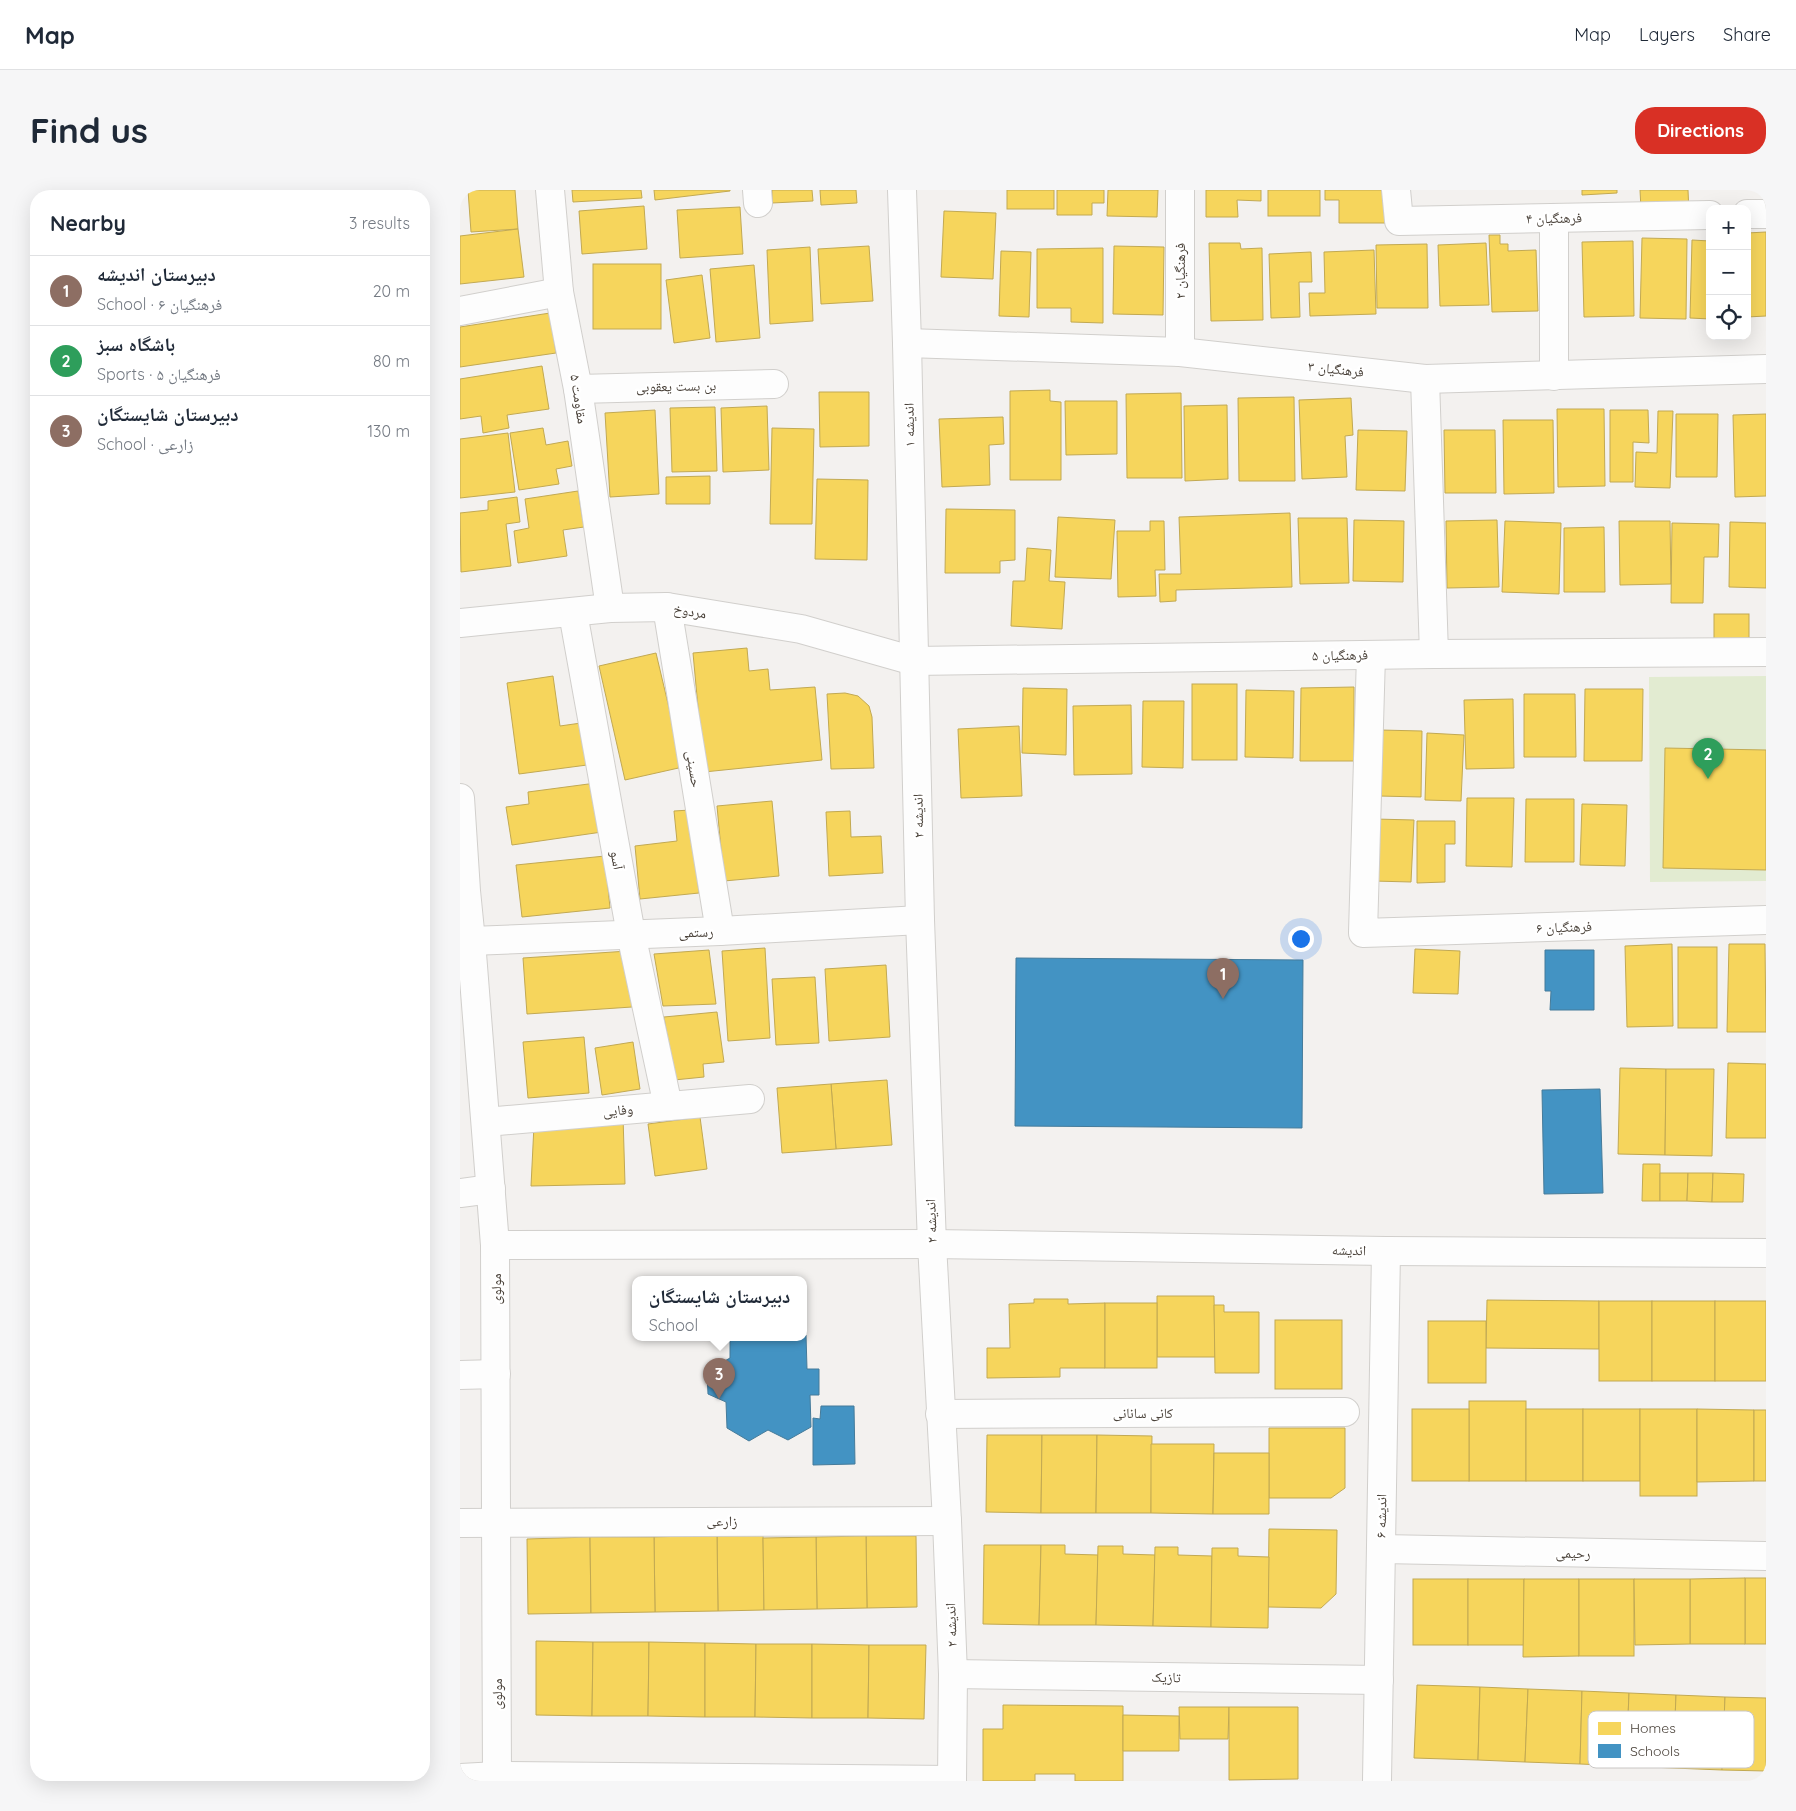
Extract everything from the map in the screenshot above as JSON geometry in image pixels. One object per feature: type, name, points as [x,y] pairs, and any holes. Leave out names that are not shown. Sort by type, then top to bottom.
[{"type":"street","name":"مقاومت ۵","points":[[550,190],[558,292],[578,388],[610,608]]},
{"type":"street","name":"اندیشه ۱","points":[[902,190],[914,661]]},
{"type":"street","name":"فرهنگیان ۲","points":[[1180,190],[1180,352]]},
{"type":"street","name":"فرهنگیان ۴","points":[[1396,190],[1399,221],[1706,215]]},
{"type":"street","points":[[1751,214],[1766,214]]},
{"type":"street","points":[[1554,218],[1554,376]]},
{"type":"street","points":[[460,311],[558,292]]},
{"type":"street","name":"فرهنگیان ۳","points":[[907,343],[1180,352],[1425,379],[1766,369]]},
{"type":"street","points":[[1425,379],[1434,654]]},
{"type":"street","name":"بن بست یعقوبی","points":[[578,388],[774,384]]},
{"type":"street","name":"مردوخ","points":[[460,623],[610,608],[667,607],[800,629],[914,661]]},
{"type":"street","name":"حسینی","points":[[667,607],[720,931]]},
{"type":"street","name":"آسو","points":[[573,613],[631,934],[668,1106]]},
{"type":"street","name":"فرهنگیان ۵","points":[[914,661],[1434,654],[1766,652]]},
{"type":"street","name":"فرهنگیان ۶","points":[[1371,655],[1363,933],[1766,920]]},
{"type":"street","name":"اندیشه ۲","points":[[914,661],[920,920],[932,1244],[953,1674],[952,1781]]},
{"type":"street","name":"مولوی","points":[[460,798],[463,891],[471,941],[496,1244],[497,1779]]},
{"type":"street","name":"رستمی","points":[[471,941],[720,931],[920,920]]},
{"type":"street","name":"وفایی","points":[[486,1122],[750,1098]]},
{"type":"street","points":[[460,1193],[491,1189]]},
{"type":"street","name":"اندیشه","points":[[496,1244],[932,1244],[1386,1251],[1766,1253]]},
{"type":"street","name":"اندیشه ۶","points":[[1378,1781],[1380,1549],[1386,1251]]},
{"type":"street","points":[[460,1375],[496,1374]]},
{"type":"street","name":"کانی سانانی","points":[[940,1414],[1345,1412]]},
{"type":"street","name":"زارعی","points":[[460,1523],[947,1521]]},
{"type":"street","name":"رحیمی","points":[[1380,1549],[1766,1556]]},
{"type":"street","name":"تازیک","points":[[953,1674],[1379,1680]]},
{"type":"street","points":[[460,1778],[952,1781]]},
{"type":"green space","points":[[1766,676],[1766,881],[1650,882],[1649,677]]},
{"type":"building: Homes","points":[[468,190],[515,190],[518,229],[471,232]]},
{"type":"building: Homes","points":[[572,190],[641,190],[642,198],[573,202]]},
{"type":"building: Homes","points":[[654,190],[730,190],[730,191],[655,200]]},
{"type":"building: Homes","points":[[772,190],[812,190],[813,201],[772,203]]},
{"type":"building: Homes","points":[[820,190],[856,190],[857,203],[821,205]]},
{"type":"building: Homes","points":[[1007,190],[1054,190],[1054,209],[1007,209]]},
{"type":"building: Homes","points":[[1057,190],[1104,190],[1104,203],[1092,203],[1092,215],[1057,215]]},
{"type":"building: Homes","points":[[1108,190],[1158,190],[1157,217],[1107,216]]},
{"type":"building: Homes","points":[[1206,190],[1261,190],[1261,201],[1237,200],[1238,217],[1206,217]]},
{"type":"building: Homes","points":[[1268,190],[1320,190],[1320,216],[1268,216]]},
{"type":"building: Homes","points":[[1325,190],[1386,190],[1386,223],[1339,223],[1339,200],[1325,200]]},
{"type":"building: Homes","points":[[1582,190],[1617,190],[1617,193],[1582,195]]},
{"type":"building: Homes","points":[[1640,190],[1688,190],[1689,213],[1641,209]]},
{"type":"building: Homes","points":[[644,206],[647,249],[582,254],[579,211]]},
{"type":"building: Homes","points":[[740,207],[743,254],[680,258],[677,210]]},
{"type":"building: Homes","points":[[944,211],[996,213],[993,279],[941,277]]},
{"type":"building: Homes","points":[[518,229],[524,277],[460,284],[460,236]]},
{"type":"building: Homes","points":[[1766,232],[1766,316],[1751,317],[1751,233]]},
{"type":"building: Homes","points":[[1489,235],[1500,235],[1500,244],[1508,244],[1508,251],[1536,250],[1538,311],[1492,312]]},
{"type":"building: Homes","points":[[1642,238],[1687,239],[1686,319],[1640,318]]},
{"type":"building: Homes","points":[[1692,240],[1706,241],[1706,319],[1690,318]]},
{"type":"building: Homes","points":[[1633,241],[1634,316],[1584,317],[1582,242]]},
{"type":"building: Homes","points":[[1209,243],[1240,243],[1241,249],[1262,248],[1263,320],[1211,321]]},
{"type":"building: Homes","points":[[1486,243],[1489,305],[1440,306],[1438,245]]},
{"type":"building: Homes","points":[[1427,244],[1428,308],[1377,308],[1376,245]]},
{"type":"building: Homes","points":[[869,246],[873,301],[821,304],[818,249]]},
{"type":"building: Homes","points":[[1114,246],[1164,247],[1163,315],[1113,314]]},
{"type":"building: Homes","points":[[810,247],[813,321],[770,324],[767,250]]},
{"type":"building: Homes","points":[[1103,248],[1103,323],[1071,322],[1071,308],[1037,308],[1037,249]]},
{"type":"building: Homes","points":[[1374,250],[1376,314],[1310,316],[1309,293],[1325,293],[1324,252]]},
{"type":"building: Homes","points":[[1001,251],[1031,252],[1029,317],[999,316]]},
{"type":"building: Homes","points":[[1311,252],[1312,282],[1299,282],[1300,317],[1271,318],[1269,254]]},
{"type":"building: Homes","points":[[593,264],[661,264],[661,329],[593,329]]},
{"type":"building: Homes","points":[[754,265],[760,338],[716,342],[710,269]]},
{"type":"building: Homes","points":[[702,275],[710,338],[674,343],[666,280]]},
{"type":"building: Homes","points":[[550,313],[556,353],[460,367],[460,327]]},
{"type":"building: Homes","points":[[542,366],[549,409],[507,415],[509,428],[483,433],[481,416],[460,419],[460,379]]},
{"type":"building: Homes","points":[[1050,390],[1050,401],[1061,402],[1061,480],[1010,480],[1010,391]]},
{"type":"building: Homes","points":[[819,392],[869,392],[869,446],[820,447]]},
{"type":"building: Homes","points":[[1181,393],[1182,478],[1127,478],[1126,394]]},
{"type":"building: Homes","points":[[1294,397],[1295,481],[1239,481],[1238,398]]},
{"type":"building: Homes","points":[[1351,398],[1353,435],[1345,436],[1347,477],[1302,479],[1299,400]]},
{"type":"building: Homes","points":[[1065,401],[1117,401],[1117,454],[1066,455]]},
{"type":"building: Homes","points":[[1227,405],[1228,479],[1185,481],[1184,406]]},
{"type":"building: Homes","points":[[767,406],[769,470],[723,472],[721,408]]},
{"type":"building: Homes","points":[[715,407],[717,471],[672,472],[670,408]]},
{"type":"building: Homes","points":[[1557,409],[1604,409],[1605,486],[1558,487]]},
{"type":"building: Homes","points":[[655,410],[659,494],[610,497],[605,413]]},
{"type":"building: Homes","points":[[1610,410],[1648,410],[1649,443],[1633,442],[1633,482],[1610,482]]},
{"type":"building: Homes","points":[[1658,411],[1673,411],[1670,488],[1635,487],[1636,452],[1657,453]]},
{"type":"building: Homes","points":[[1676,414],[1718,414],[1717,477],[1676,477]]},
{"type":"building: Homes","points":[[1766,414],[1766,496],[1735,497],[1733,415]]},
{"type":"building: Homes","points":[[1003,417],[1004,444],[989,445],[990,485],[942,487],[939,419]]},
{"type":"building: Homes","points":[[1503,420],[1553,420],[1554,493],[1504,494]]},
{"type":"building: Homes","points":[[543,428],[546,445],[568,441],[572,466],[556,469],[559,484],[519,490],[510,433]]},
{"type":"building: Homes","points":[[772,428],[814,429],[812,524],[770,524]]},
{"type":"building: Homes","points":[[1358,430],[1407,431],[1405,491],[1356,490]]},
{"type":"building: Homes","points":[[1444,430],[1495,430],[1496,493],[1445,493]]},
{"type":"building: Homes","points":[[508,433],[515,492],[460,498],[460,439]]},
{"type":"building: Homes","points":[[710,476],[710,504],[666,504],[666,477]]},
{"type":"building: Homes","points":[[817,479],[868,480],[867,560],[815,559]]},
{"type":"building: Homes","points":[[578,491],[584,527],[563,530],[567,556],[518,563],[514,531],[529,528],[525,499]]},
{"type":"building: Homes","points":[[517,497],[520,522],[506,524],[511,566],[461,572],[460,513],[488,510],[488,501]]},
{"type":"building: Homes","points":[[946,509],[1015,510],[1015,560],[1000,561],[1000,573],[945,573]]},
{"type":"building: Homes","points":[[1290,513],[1292,587],[1176,590],[1176,601],[1160,602],[1159,574],[1181,574],[1179,517]]},
{"type":"building: Homes","points":[[1058,517],[1115,520],[1111,579],[1055,577]]},
{"type":"building: Homes","points":[[1298,518],[1347,518],[1349,583],[1300,584]]},
{"type":"building: Homes","points":[[1354,520],[1404,521],[1403,582],[1353,581]]},
{"type":"building: Homes","points":[[1497,520],[1499,587],[1447,588],[1446,521]]},
{"type":"building: Homes","points":[[1150,521],[1164,521],[1165,570],[1155,570],[1156,596],[1118,597],[1117,531],[1150,531]]},
{"type":"building: Homes","points":[[1505,521],[1561,523],[1559,594],[1502,592]]},
{"type":"building: Homes","points":[[1619,521],[1670,521],[1671,584],[1620,585]]},
{"type":"building: Homes","points":[[1730,522],[1766,523],[1766,588],[1729,587]]},
{"type":"building: Homes","points":[[1672,523],[1719,524],[1718,557],[1704,557],[1703,603],[1671,603]]},
{"type":"building: Homes","points":[[1604,527],[1605,592],[1564,592],[1564,528]]},
{"type":"building: Homes","points":[[1027,548],[1051,550],[1049,581],[1065,582],[1062,629],[1011,626],[1013,581],[1025,581]]},
{"type":"building: Homes","points":[[1714,614],[1749,614],[1749,644],[1714,644]]},
{"type":"building: Homes","points":[[747,648],[749,671],[768,669],[770,690],[815,687],[822,760],[704,772],[693,653]]},
{"type":"building: Homes","points":[[656,653],[683,767],[625,780],[599,666]]},
{"type":"building: Homes","points":[[553,676],[560,726],[581,723],[587,765],[519,774],[507,683]]},
{"type":"building: Homes","points":[[1192,684],[1237,684],[1237,760],[1192,760]]},
{"type":"building: Homes","points":[[1354,687],[1354,761],[1300,761],[1301,688]]},
{"type":"building: Homes","points":[[1023,688],[1067,689],[1066,755],[1022,753]]},
{"type":"building: Homes","points":[[1585,689],[1643,689],[1642,761],[1584,761]]},
{"type":"building: Homes","points":[[1246,690],[1294,691],[1293,758],[1245,757]]},
{"type":"building: Homes","points":[[845,693],[858,696],[869,706],[872,717],[874,768],[831,769],[827,694]]},
{"type":"building: Homes","points":[[1524,694],[1575,694],[1576,757],[1524,757]]},
{"type":"building: Homes","points":[[1513,699],[1514,768],[1466,769],[1464,700]]},
{"type":"building: Homes","points":[[1143,701],[1184,701],[1183,768],[1142,767]]},
{"type":"building: Homes","points":[[1131,705],[1132,774],[1074,775],[1073,706]]},
{"type":"building: Homes","points":[[1019,726],[1022,796],[961,798],[958,729]]},
{"type":"building: Homes","points":[[1380,730],[1422,731],[1421,797],[1379,796]]},
{"type":"building: Homes","points":[[1427,733],[1464,735],[1461,801],[1425,800]]},
{"type":"building: Homes","points":[[1665,748],[1766,750],[1766,870],[1663,868]]},
{"type":"building: Homes","points":[[596,783],[602,832],[512,845],[506,807],[529,804],[528,792]]},
{"type":"building: Homes","points":[[1467,798],[1514,798],[1512,867],[1466,866]]},
{"type":"building: Homes","points":[[1526,799],[1574,799],[1574,862],[1525,862]]},
{"type":"building: Homes","points":[[772,801],[779,876],[724,881],[717,806]]},
{"type":"building: Homes","points":[[1582,804],[1627,805],[1625,866],[1580,865]]},
{"type":"building: Homes","points":[[690,810],[699,893],[640,899],[635,846],[677,841],[674,811]]},
{"type":"building: Homes","points":[[850,811],[851,837],[881,836],[883,873],[829,876],[826,812]]},
{"type":"building: Homes","points":[[1375,819],[1414,820],[1411,882],[1373,881]]},
{"type":"building: Homes","points":[[1417,821],[1455,821],[1455,844],[1445,844],[1445,882],[1417,883]]},
{"type":"building: Homes","points":[[605,856],[610,908],[522,917],[516,865]]},
{"type":"building: Homes","points":[[1672,944],[1673,1026],[1627,1027],[1625,946]]},
{"type":"building: Homes","points":[[1729,944],[1765,944],[1766,1032],[1727,1032]]},
{"type":"building: Homes","points":[[1678,947],[1717,947],[1717,1028],[1678,1028]]},
{"type":"building: Homes","points":[[765,948],[770,1038],[728,1041],[722,951]]},
{"type":"building: Homes","points":[[1415,949],[1460,951],[1458,994],[1413,993]]},
{"type":"building: Homes","points":[[709,950],[716,1004],[663,1006],[654,954]]},
{"type":"building: Homes","points":[[628,951],[632,1007],[527,1014],[523,958]]},
{"type":"building: Homes","points":[[886,965],[890,1037],[829,1041],[825,969]]},
{"type":"building: Homes","points":[[815,977],[819,1043],[776,1045],[772,979]]},
{"type":"building: Homes","points":[[717,1012],[724,1062],[703,1064],[704,1077],[674,1080],[664,1017]]},
{"type":"building: Homes","points":[[584,1037],[589,1093],[528,1098],[523,1042]]},
{"type":"building: Homes","points":[[633,1042],[640,1089],[602,1095],[595,1048]]},
{"type":"building: Homes","points":[[1728,1063],[1766,1064],[1766,1138],[1726,1138]]},
{"type":"building: Homes","points":[[1620,1068],[1666,1069],[1665,1155],[1618,1154]]},
{"type":"building: Homes","points":[[1666,1069],[1714,1069],[1712,1156],[1665,1155]]},
{"type":"building: Homes","points":[[887,1080],[892,1145],[836,1149],[831,1084]]},
{"type":"building: Homes","points":[[831,1084],[836,1149],[782,1153],[777,1088]]},
{"type":"building: Homes","points":[[623,1116],[625,1184],[531,1186],[534,1125]]},
{"type":"building: Homes","points":[[700,1117],[707,1169],[655,1176],[648,1124]]},
{"type":"building: Homes","points":[[1643,1164],[1660,1164],[1660,1201],[1642,1201]]},
{"type":"building: Homes","points":[[1660,1173],[1688,1173],[1687,1201],[1660,1201]]},
{"type":"building: Homes","points":[[1688,1173],[1713,1173],[1712,1202],[1687,1201]]},
{"type":"building: Homes","points":[[1713,1173],[1744,1174],[1743,1202],[1712,1202]]},
{"type":"building: Homes","points":[[1157,1296],[1214,1296],[1215,1357],[1157,1357]]},
{"type":"building: Homes","points":[[1034,1299],[1068,1299],[1068,1304],[1105,1303],[1105,1368],[1060,1368],[1060,1377],[987,1378],[987,1348],[1010,1348],[1009,1304],[1034,1303]]},
{"type":"building: Homes","points":[[1487,1300],[1599,1301],[1599,1349],[1486,1348]]},
{"type":"building: Homes","points":[[1599,1301],[1652,1301],[1652,1381],[1599,1381]]},
{"type":"building: Homes","points":[[1652,1301],[1715,1301],[1715,1381],[1652,1381]]},
{"type":"building: Homes","points":[[1715,1301],[1766,1301],[1766,1381],[1715,1381]]},
{"type":"building: Homes","points":[[1105,1303],[1157,1303],[1157,1368],[1105,1368]]},
{"type":"building: Homes","points":[[1214,1305],[1224,1305],[1224,1312],[1259,1312],[1259,1373],[1215,1373]]},
{"type":"building: Homes","points":[[1275,1320],[1342,1320],[1342,1389],[1275,1389]]},
{"type":"building: Homes","points":[[1428,1321],[1486,1321],[1486,1383],[1428,1383]]},
{"type":"building: Homes","points":[[1469,1401],[1526,1401],[1526,1481],[1469,1481]]},
{"type":"building: Homes","points":[[1412,1409],[1469,1409],[1469,1481],[1412,1481]]},
{"type":"building: Homes","points":[[1526,1409],[1583,1409],[1583,1481],[1526,1481]]},
{"type":"building: Homes","points":[[1583,1409],[1640,1409],[1640,1481],[1583,1481]]},
{"type":"building: Homes","points":[[1640,1409],[1697,1409],[1697,1496],[1640,1496]]},
{"type":"building: Homes","points":[[1697,1409],[1754,1410],[1754,1481],[1697,1482]]},
{"type":"building: Homes","points":[[1754,1410],[1766,1410],[1766,1481],[1754,1481]]},
{"type":"building: Homes","points":[[1269,1428],[1345,1428],[1345,1488],[1331,1498],[1269,1498]]},
{"type":"building: Homes","points":[[987,1435],[1042,1435],[1041,1513],[986,1512]]},
{"type":"building: Homes","points":[[1042,1435],[1097,1435],[1096,1513],[1041,1513]]},
{"type":"building: Homes","points":[[1097,1435],[1152,1436],[1151,1513],[1096,1513]]},
{"type":"building: Homes","points":[[1151,1444],[1214,1444],[1213,1514],[1151,1513]]},
{"type":"building: Homes","points":[[1214,1453],[1269,1453],[1269,1514],[1213,1514]]},
{"type":"building: Homes","points":[[1269,1529],[1337,1530],[1336,1594],[1321,1608],[1268,1607]]},
{"type":"building: Homes","points":[[717,1535],[763,1535],[764,1610],[718,1611]]},
{"type":"building: Homes","points":[[717,1535],[718,1611],[655,1612],[654,1537]]},
{"type":"building: Homes","points":[[866,1536],[916,1536],[917,1607],[867,1608]]},
{"type":"building: Homes","points":[[866,1536],[867,1608],[817,1609],[816,1537]]},
{"type":"building: Homes","points":[[590,1537],[591,1613],[528,1614],[527,1539]]},
{"type":"building: Homes","points":[[590,1537],[654,1537],[655,1612],[591,1613]]},
{"type":"building: Homes","points":[[816,1537],[817,1609],[764,1610],[763,1538]]},
{"type":"building: Homes","points":[[984,1545],[1041,1545],[1039,1625],[983,1624]]},
{"type":"building: Homes","points":[[1041,1545],[1065,1545],[1065,1554],[1098,1555],[1096,1625],[1039,1625]]},
{"type":"building: Homes","points":[[1098,1546],[1123,1546],[1123,1554],[1155,1555],[1153,1626],[1096,1625]]},
{"type":"building: Homes","points":[[1155,1547],[1178,1547],[1178,1555],[1212,1556],[1211,1627],[1153,1626]]},
{"type":"building: Homes","points":[[1212,1548],[1238,1548],[1238,1556],[1269,1557],[1268,1628],[1211,1627]]},
{"type":"building: Homes","points":[[1745,1578],[1766,1578],[1766,1644],[1745,1644]]},
{"type":"building: Homes","points":[[1745,1578],[1745,1644],[1690,1644],[1690,1579]]},
{"type":"building: Homes","points":[[1413,1579],[1468,1579],[1468,1645],[1413,1645]]},
{"type":"building: Homes","points":[[1468,1579],[1524,1579],[1524,1645],[1468,1645]]},
{"type":"building: Homes","points":[[1524,1579],[1579,1579],[1579,1656],[1523,1657]]},
{"type":"building: Homes","points":[[1579,1579],[1634,1579],[1634,1656],[1579,1656]]},
{"type":"building: Homes","points":[[1634,1579],[1690,1579],[1690,1644],[1635,1645]]},
{"type":"building: Homes","points":[[536,1641],[593,1642],[592,1716],[536,1715]]},
{"type":"building: Homes","points":[[593,1642],[649,1642],[648,1716],[592,1716]]},
{"type":"building: Homes","points":[[649,1642],[705,1643],[705,1717],[648,1716]]},
{"type":"building: Homes","points":[[705,1643],[756,1644],[755,1717],[705,1717]]},
{"type":"building: Homes","points":[[756,1644],[812,1644],[812,1718],[755,1717]]},
{"type":"building: Homes","points":[[812,1644],[869,1645],[868,1718],[812,1718]]},
{"type":"building: Homes","points":[[869,1645],[926,1645],[924,1719],[868,1718]]},
{"type":"building: Homes","points":[[1417,1685],[1480,1687],[1478,1760],[1414,1758]]},
{"type":"building: Homes","points":[[1480,1687],[1528,1689],[1525,1762],[1478,1760]]},
{"type":"building: Homes","points":[[1528,1689],[1582,1691],[1580,1764],[1525,1762]]},
{"type":"building: Homes","points":[[1582,1691],[1629,1693],[1628,1711],[1588,1711],[1588,1764],[1580,1764]]},
{"type":"building: Homes","points":[[1629,1693],[1676,1695],[1675,1711],[1628,1711]]},
{"type":"building: Homes","points":[[1676,1695],[1725,1697],[1724,1711],[1675,1711]]},
{"type":"building: Homes","points":[[1725,1697],[1766,1698],[1766,1771],[1722,1770],[1722,1768],[1754,1768],[1754,1711],[1724,1711]]},
{"type":"building: Homes","points":[[1003,1705],[1123,1706],[1123,1781],[1075,1781],[1075,1774],[1035,1774],[1035,1781],[983,1781],[983,1729],[1003,1729]]},
{"type":"building: Homes","points":[[1179,1707],[1229,1707],[1228,1739],[1180,1739]]},
{"type":"building: Homes","points":[[1229,1707],[1298,1707],[1298,1779],[1229,1780]]},
{"type":"building: Homes","points":[[1123,1715],[1179,1716],[1179,1751],[1123,1751]]},
{"type":"building: Homes","points":[[1673,1768],[1722,1768],[1722,1770]]},
{"type":"building: Schools","points":[[1545,950],[1594,950],[1594,1010],[1550,1010],[1551,991],[1545,991]]},
{"type":"building: Schools","points":[[1016,958],[1303,960],[1302,1128],[1015,1126]]},
{"type":"building: Schools","points":[[1600,1089],[1603,1193],[1544,1194],[1542,1090]]},
{"type":"building: Schools","points":[[730,1341],[806,1341],[807,1369],[819,1369],[819,1395],[810,1395],[811,1427],[788,1440],[768,1430],[749,1441],[727,1428],[726,1402],[708,1394],[707,1371],[730,1358]]},
{"type":"building: Schools","points":[[821,1406],[854,1406],[855,1464],[813,1465],[813,1418],[820,1419]]},
{"type":"place","name":"باشگاه سبز","points":[[1708,779]]},
{"type":"place","name":"دبیرستان اندیشه","points":[[1223,999]]},
{"type":"place","name":"دبیرستان شایستگان","points":[[719,1399]]}]
